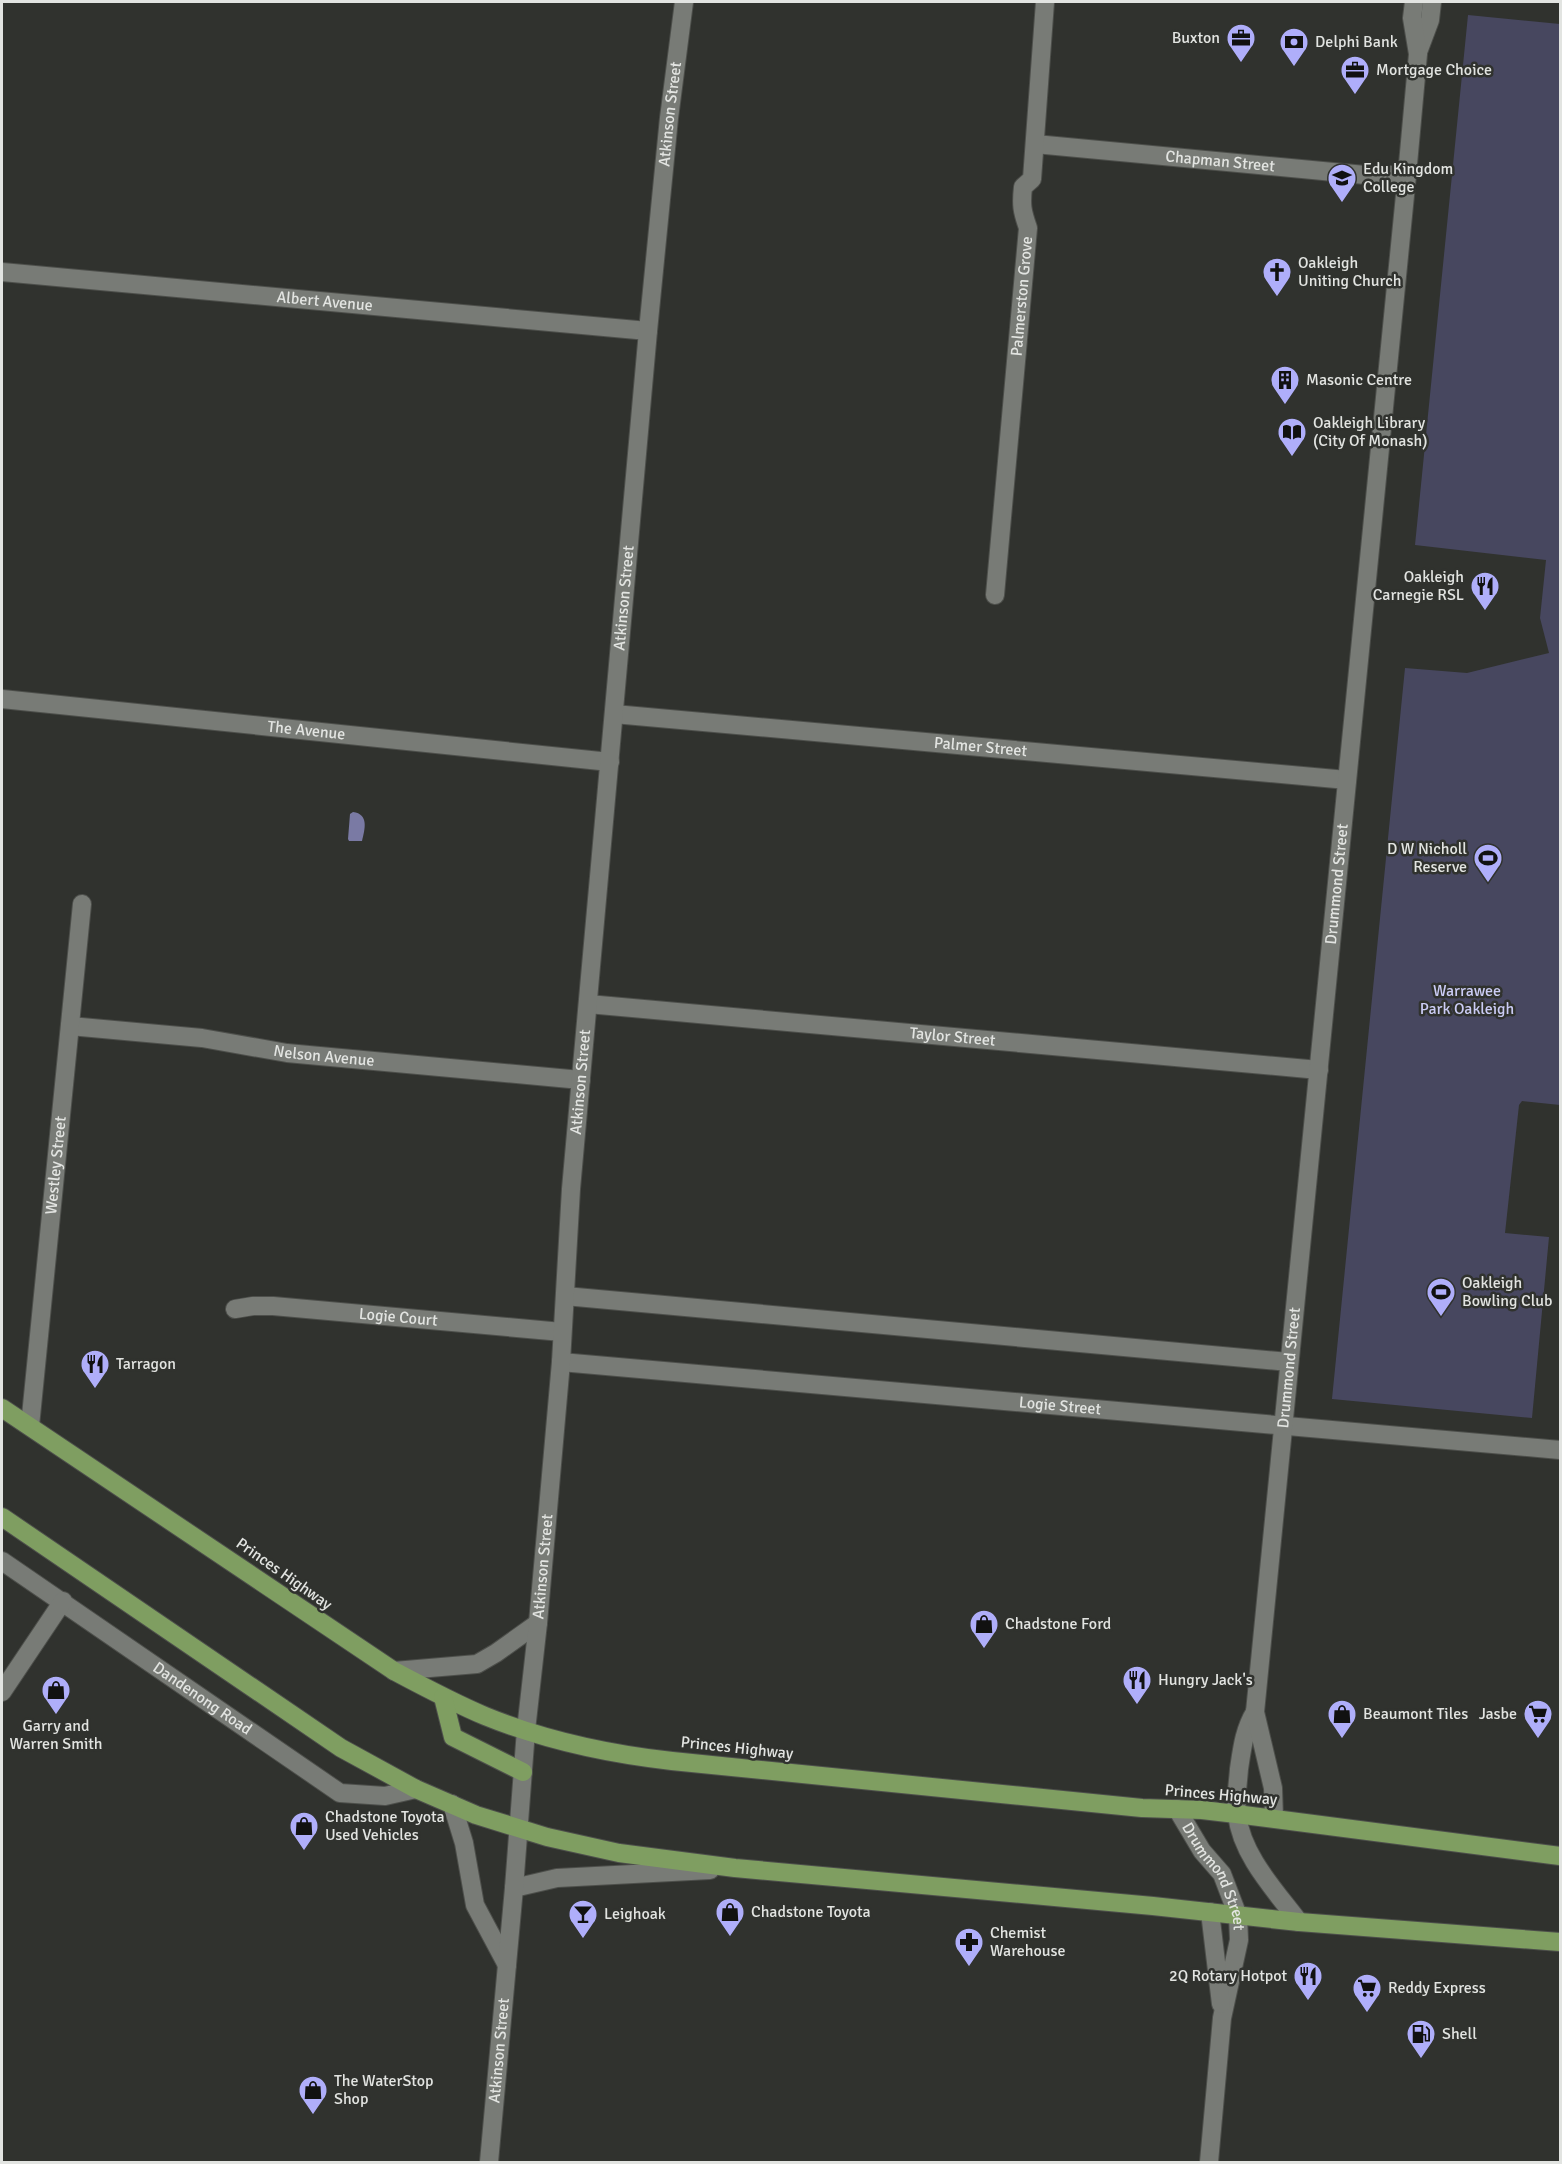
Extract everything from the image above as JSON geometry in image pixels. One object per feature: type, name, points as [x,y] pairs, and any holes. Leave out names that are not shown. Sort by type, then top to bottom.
[{"type":"highway","name":"Princes Highway","points":[[2,1408],[394,1671],[443,1697],[526,1730],[586,1746],[645,1758],[1142,1808],[1274,1818],[1560,1856]]},
{"type":"highway","points":[[2,1517],[305,1726],[341,1748],[416,1789],[519,1829],[560,1841],[605,1850],[735,1868],[1299,1922],[1560,1942]]},
{"type":"highway","points":[[443,1697],[453,1737],[523,1772]]},
{"type":"street","name":"Atkinson Street","points":[[489,2163],[526,1730],[538,1623],[561,1362],[581,1080],[648,331],[669,118],[684,2]]},
{"type":"street","name":"Palmerston Grove","points":[[995,595],[1028,228],[1021,209],[1023,187],[1032,178],[1045,2]]},
{"type":"street","name":"Drummond Street","points":[[1414,2],[1412,18],[1418,54]]},
{"type":"street","name":"Drummond Street","points":[[1274,1818],[1273,1788],[1255,1712],[1418,54],[1430,20],[1432,2]]},
{"type":"street","name":"Chapman Street","points":[[1035,144],[1365,175],[1407,176]]},
{"type":"street","name":"Albert Avenue","points":[[2,272],[648,331]]},
{"type":"street","name":"The Avenue","points":[[2,699],[610,762]]},
{"type":"street","name":"Palmer Street","points":[[614,714],[1347,780]]},
{"type":"street","name":"Westley Street","points":[[30,1426],[82,903]]},
{"type":"street","name":"Taylor Street","points":[[588,1004],[1319,1070]]},
{"type":"street","name":"Nelson Avenue","points":[[70,1026],[202,1038],[287,1053],[581,1080]]},
{"type":"street","points":[[565,1296],[1289,1362]]},
{"type":"street","name":"Logie Court","points":[[235,1309],[273,1306],[562,1332]]},
{"type":"street","name":"Logie Street","points":[[561,1362],[1560,1450]]},
{"type":"street","name":"Dandenong Road","points":[[2,1561],[340,1793],[357,1796],[385,1796],[416,1789]]},
{"type":"street","points":[[2,1692],[63,1601]]},
{"type":"street","points":[[394,1671],[477,1664],[538,1623]]},
{"type":"street","name":"Drummond Street","points":[[1255,1712],[1246,1727],[1239,1768],[1236,1814],[1246,1849],[1299,1922]]},
{"type":"street","points":[[452,1804],[465,1846],[475,1905],[507,1965]]},
{"type":"street","name":"Drummond Street","points":[[1178,1809],[1202,1851],[1222,1874],[1238,1916],[1239,1940],[1222,2018],[1209,2163]]},
{"type":"street","points":[[514,1888],[557,1878],[735,1868]]},
{"type":"street","name":"Drummond Street","points":[[1209,1912],[1222,2018]]},
{"type":"green space","name":"Warrawee Park Oakleigh","points":[[1468,15],[1560,24],[1560,1105],[1522,1101],[1519,1105],[1505,1233],[1549,1237],[1532,1418],[1332,1399],[1405,668],[1467,673],[1549,653],[1540,618],[1546,560],[1415,545]]},
{"type":"shaded area","points":[[358,813],[364,819],[362,841],[349,841],[348,839],[350,814]]},
{"type":"place","name":"Buxton","points":[[1241,64]]},
{"type":"place","name":"Delphi Bank","points":[[1294,68]]},
{"type":"place","name":"Mortgage Choice","points":[[1355,96]]},
{"type":"place","name":"Edu Kingdom College","points":[[1342,204]]},
{"type":"place","name":"Oakleigh Uniting Church","points":[[1277,298]]},
{"type":"place","name":"Masonic Centre","points":[[1285,406]]},
{"type":"place","name":"Oakleigh Library (City Of Monash)","points":[[1292,458]]},
{"type":"place","name":"Oakleigh Carnegie RSL","points":[[1485,612]]},
{"type":"place","name":"D W Nicholl Reserve","points":[[1488,884]]},
{"type":"place","name":"Oakleigh Bowling Club","points":[[1441,1318]]},
{"type":"place","name":"Tarragon","points":[[95,1390]]},
{"type":"place","name":"Chadstone Ford","points":[[984,1650]]},
{"type":"place","name":"Hungry Jack's","points":[[1137,1706]]},
{"type":"place","name":"Garry and Warren Smith","points":[[56,1716]]},
{"type":"place","name":"Beaumont Tiles","points":[[1342,1740]]},
{"type":"place","name":"Jasbe","points":[[1538,1740]]},
{"type":"place","name":"Chadstone Toyota Used Vehicles","points":[[304,1852]]},
{"type":"place","name":"Chadstone Toyota","points":[[730,1938]]},
{"type":"place","name":"Leighoak","points":[[583,1940]]},
{"type":"place","name":"Chemist Warehouse","points":[[969,1968]]},
{"type":"place","name":"2Q Rotary Hotpot","points":[[1308,2002]]},
{"type":"place","name":"Reddy Express","points":[[1367,2014]]},
{"type":"place","name":"Shell","points":[[1421,2060]]},
{"type":"place","name":"The WaterStop Shop","points":[[313,2116]]}]
